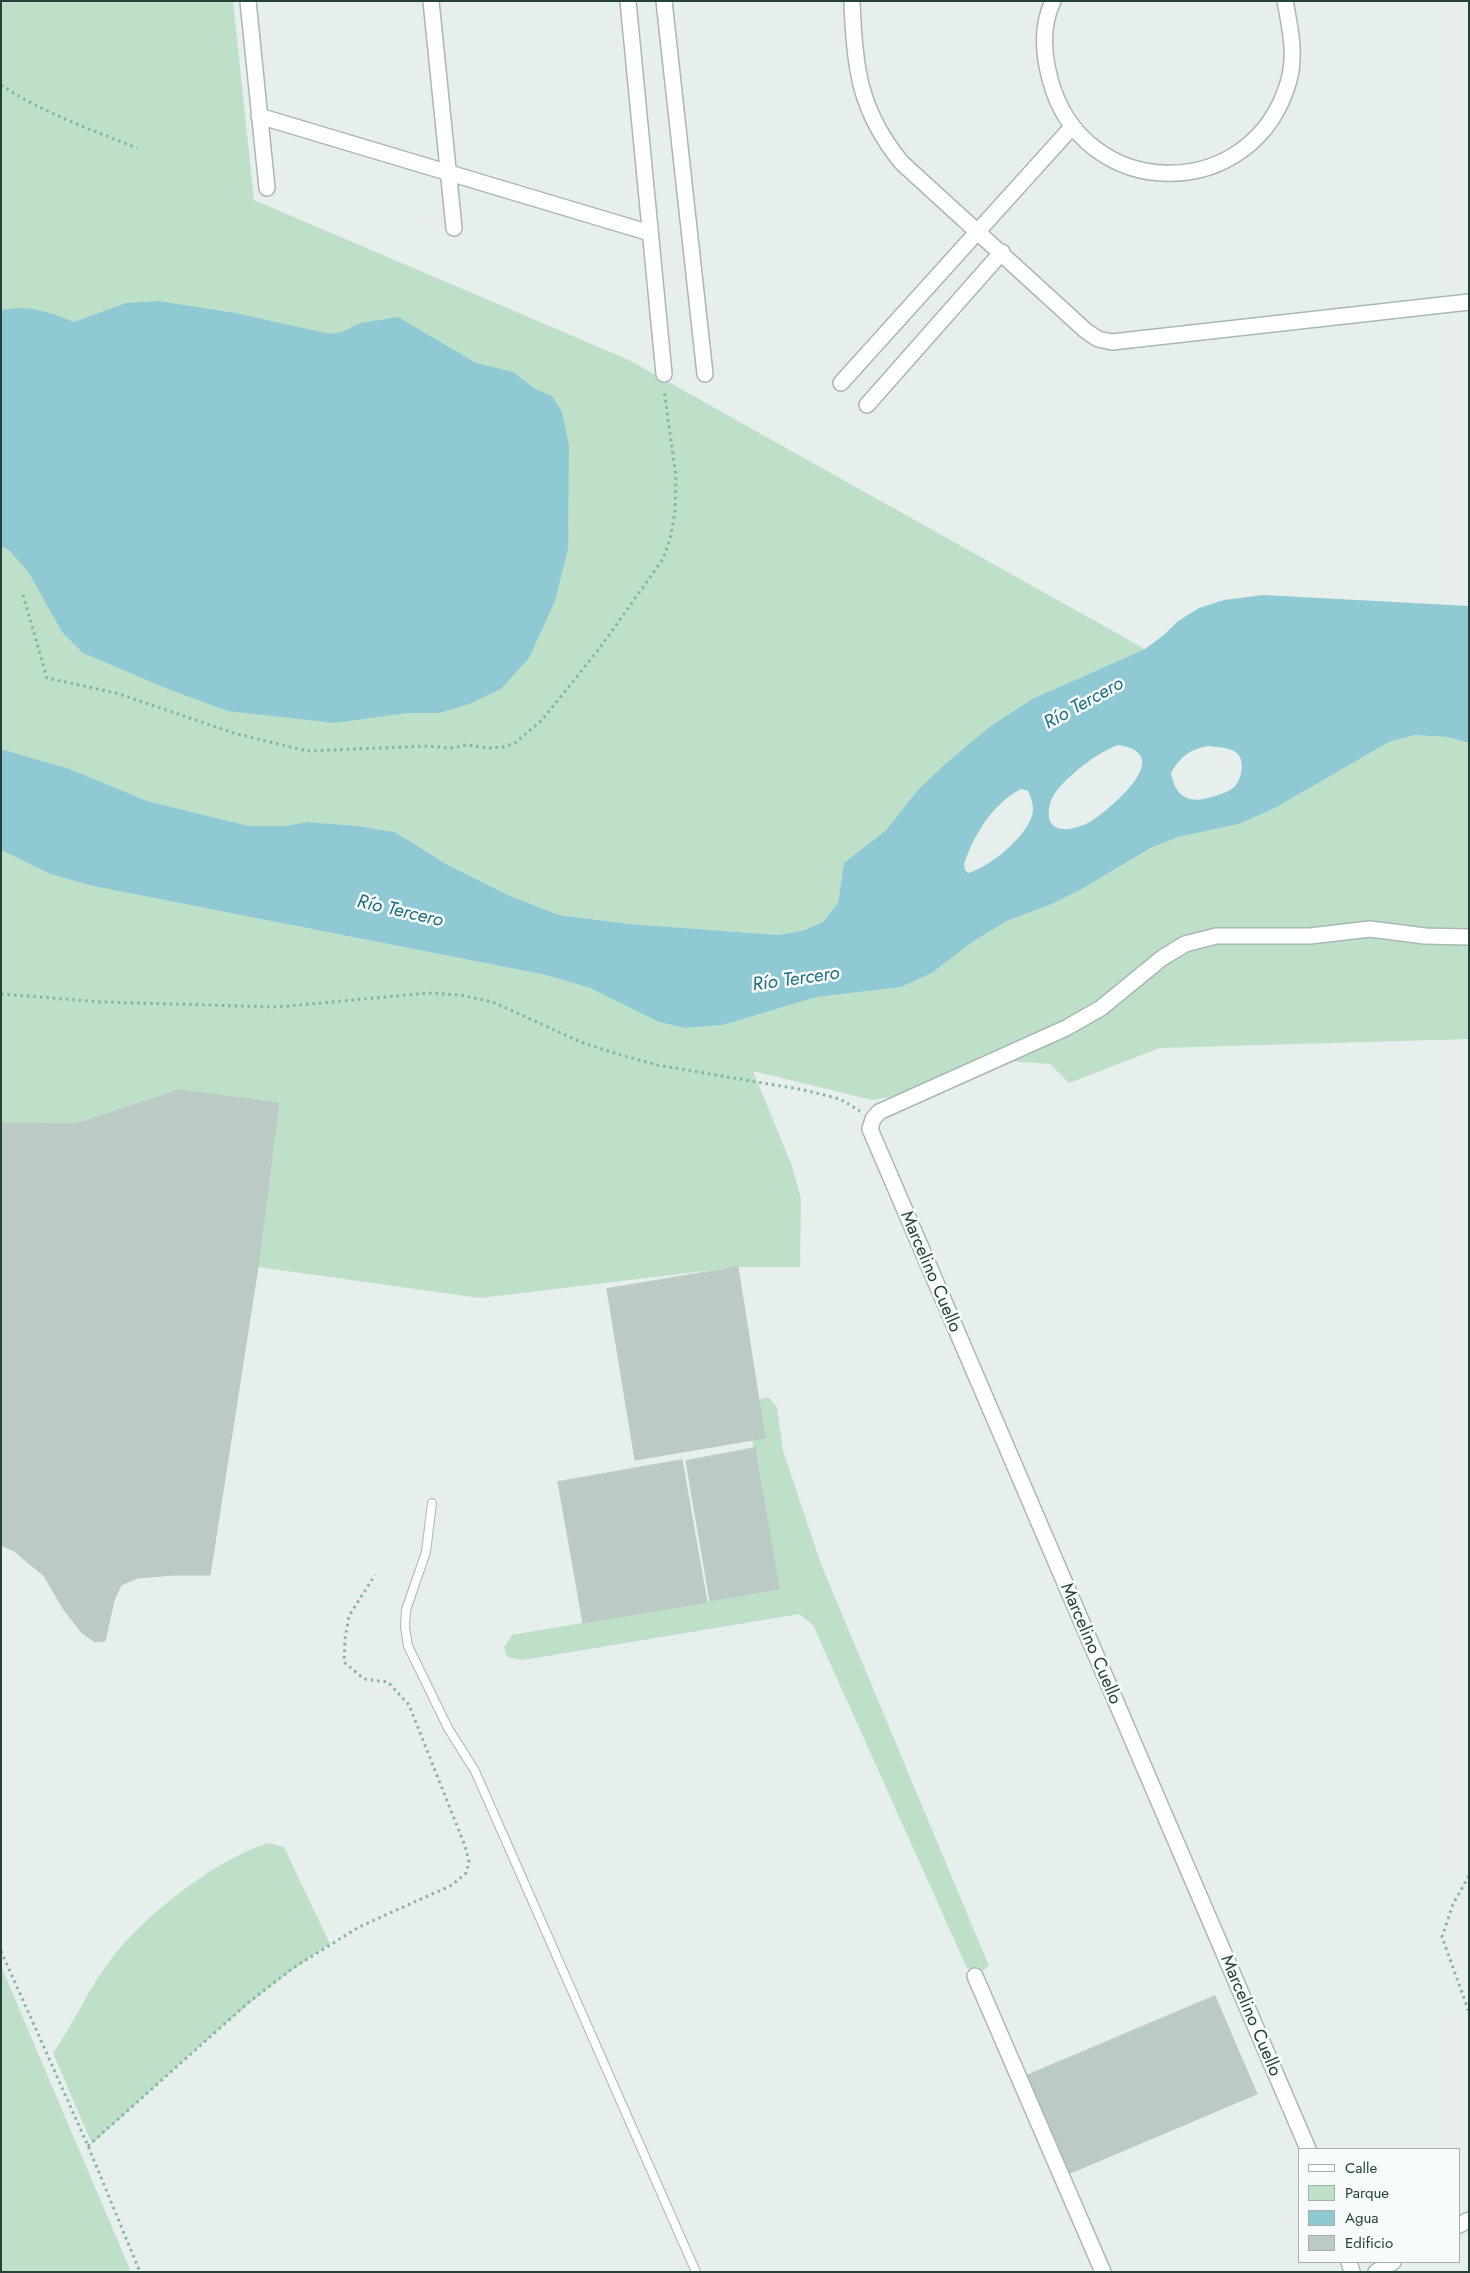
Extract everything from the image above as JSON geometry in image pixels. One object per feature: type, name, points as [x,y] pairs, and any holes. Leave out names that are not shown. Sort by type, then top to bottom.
[{"type":"street","points":[[248,1],[266,188]]},
{"type":"street","points":[[431,1],[454,228]]},
{"type":"street","points":[[628,1],[664,374]]},
{"type":"street","points":[[664,1],[705,374]]},
{"type":"street","points":[[852,1],[856,66],[861,91],[876,128],[902,163],[1098,340],[1112,342],[1469,302]]},
{"type":"street","points":[[1053,1],[1045,25],[1046,66],[1061,109],[1072,127],[1096,150],[1121,164],[1146,171],[1172,174],[1198,172],[1227,161],[1248,146],[1268,126],[1280,104],[1289,79],[1292,58],[1285,1]]},
{"type":"street","points":[[259,116],[650,234]]},
{"type":"street","points":[[840,383],[1072,127]]},
{"type":"street","points":[[867,405],[1002,252]]},
{"type":"street","points":[[873,1119],[879,1112],[1066,1028],[1101,1008],[1162,958],[1185,944],[1216,936],[1310,936],[1370,929],[1425,936],[1469,937]]},
{"type":"street","name":"Marcelino Cuello","points":[[873,1119],[870,1129],[872,1138],[1308,2148]]},
{"type":"street","points":[[975,1976],[1103,2272]]},
{"type":"street","points":[[1376,2272],[1391,2263]]},
{"type":"lane","points":[[432,1503],[426,1552],[406,1610],[405,1627],[408,1646],[448,1728],[474,1770],[696,2272]]},
{"type":"path","points":[[1,85],[26,101],[52,114],[136,148]]},
{"type":"path","points":[[23,595],[47,678],[116,693],[237,734],[307,751],[450,748],[466,745],[503,748],[526,737],[542,720],[599,649],[663,559],[670,539],[675,512],[676,477],[664,374]]},
{"type":"path","points":[[1,994],[102,1002],[278,1007],[428,993],[460,995],[493,1002],[583,1043],[621,1055],[657,1065],[804,1090],[840,1099],[873,1119]]},
{"type":"path","points":[[88,2146],[249,2002],[293,1968],[359,1928],[452,1885],[466,1873],[469,1862],[465,1846],[409,1705],[388,1682],[364,1679],[344,1662],[344,1639],[349,1616],[375,1575]]},
{"type":"path","points":[[1469,1876],[1453,1904],[1442,1937],[1469,2012]]},
{"type":"path","points":[[1,1951],[88,2146],[140,2272]]},
{"type":"green space","points":[[1,1],[233,1],[254,200],[629,360],[1145,649],[1032,699],[988,728],[917,791],[886,830],[844,863],[838,903],[823,922],[806,930],[779,935],[630,924],[559,915],[508,895],[448,865],[395,832],[358,826],[308,822],[285,826],[249,826],[147,801],[70,769],[1,749]]},
{"type":"green space","points":[[1414,735],[1447,737],[1469,743],[1469,1039],[1160,1048],[1069,1083],[1050,1064],[981,1059],[941,1079],[894,1096],[872,1100],[753,1071],[792,1166],[801,1199],[800,1267],[738,1267],[480,1298],[258,1267],[279,1103],[179,1090],[76,1124],[1,1123],[1,850],[50,874],[93,886],[546,975],[590,988],[659,1022],[685,1028],[723,1025],[817,997],[901,987],[932,973],[971,943],[1007,921],[1052,904],[1082,889],[1152,848],[1178,837],[1239,824],[1275,808],[1389,742]]},
{"type":"green space","points":[[768,1397],[777,1407],[783,1451],[821,1564],[989,1966],[981,1972],[967,1968],[813,1625],[799,1614],[523,1660],[507,1657],[504,1647],[512,1635],[779,1589],[752,1440],[765,1438],[759,1400]]},
{"type":"green space","points":[[269,1843],[284,1847],[330,1944],[298,1966],[237,2014],[92,2144],[53,2053],[103,1970],[125,1942],[143,1924],[183,1890],[205,1875],[249,1850]]},
{"type":"green space","points":[[1,1966],[131,2272],[1,2272]]},
{"type":"water","points":[[159,301],[235,313],[330,334],[342,332],[360,323],[398,317],[476,363],[513,372],[535,389],[552,396],[562,412],[569,446],[568,549],[555,601],[529,658],[501,689],[469,704],[439,713],[407,713],[335,723],[228,711],[168,689],[83,653],[62,632],[29,573],[10,551],[1,546],[1,311],[20,308],[38,310],[74,322],[126,303]]},
{"type":"water","name":"Río Tercero","points":[[1263,595],[1469,606],[1469,743],[1447,737],[1414,735],[1389,742],[1275,808],[1239,824],[1178,837],[1151,848],[1082,889],[1052,904],[1007,921],[971,943],[932,973],[901,987],[817,997],[723,1025],[685,1028],[659,1022],[590,988],[546,975],[93,886],[50,874],[1,850],[1,749],[70,769],[147,801],[249,826],[285,826],[307,822],[358,826],[395,832],[448,865],[508,895],[559,915],[630,924],[779,935],[805,930],[823,922],[838,903],[844,863],[886,830],[917,791],[988,728],[1032,699],[1145,649],[1164,635],[1178,621],[1199,608],[1224,600]],"holes":[[[1118,745],[1134,750],[1142,758],[1141,769],[1135,780],[1114,804],[1093,820],[1069,829],[1055,827],[1049,815],[1053,796],[1078,769],[1110,748]],[[1208,746],[1221,747],[1238,754],[1242,764],[1239,780],[1236,785],[1224,793],[1199,800],[1186,798],[1177,789],[1171,773],[1178,762],[1186,755]],[[1021,789],[1028,791],[1033,807],[1031,819],[1018,839],[998,857],[977,870],[968,873],[965,870],[964,864],[979,831],[985,821],[1011,795]]]},
{"type":"building","points":[[179,1090],[279,1103],[258,1267],[210,1575],[138,1578],[121,1585],[114,1601],[105,1641],[95,1642],[82,1633],[64,1610],[44,1576],[14,1551],[1,1545],[1,1123],[76,1124]]},
{"type":"building","points":[[738,1267],[765,1438],[635,1460],[607,1289]]},
{"type":"building","points":[[755,1448],[779,1589],[710,1601],[686,1461]]},
{"type":"building","points":[[682,1460],[707,1602],[583,1623],[558,1482]]},
{"type":"building","points":[[1215,1996],[1257,2094],[1068,2174],[1026,2076]]}]
